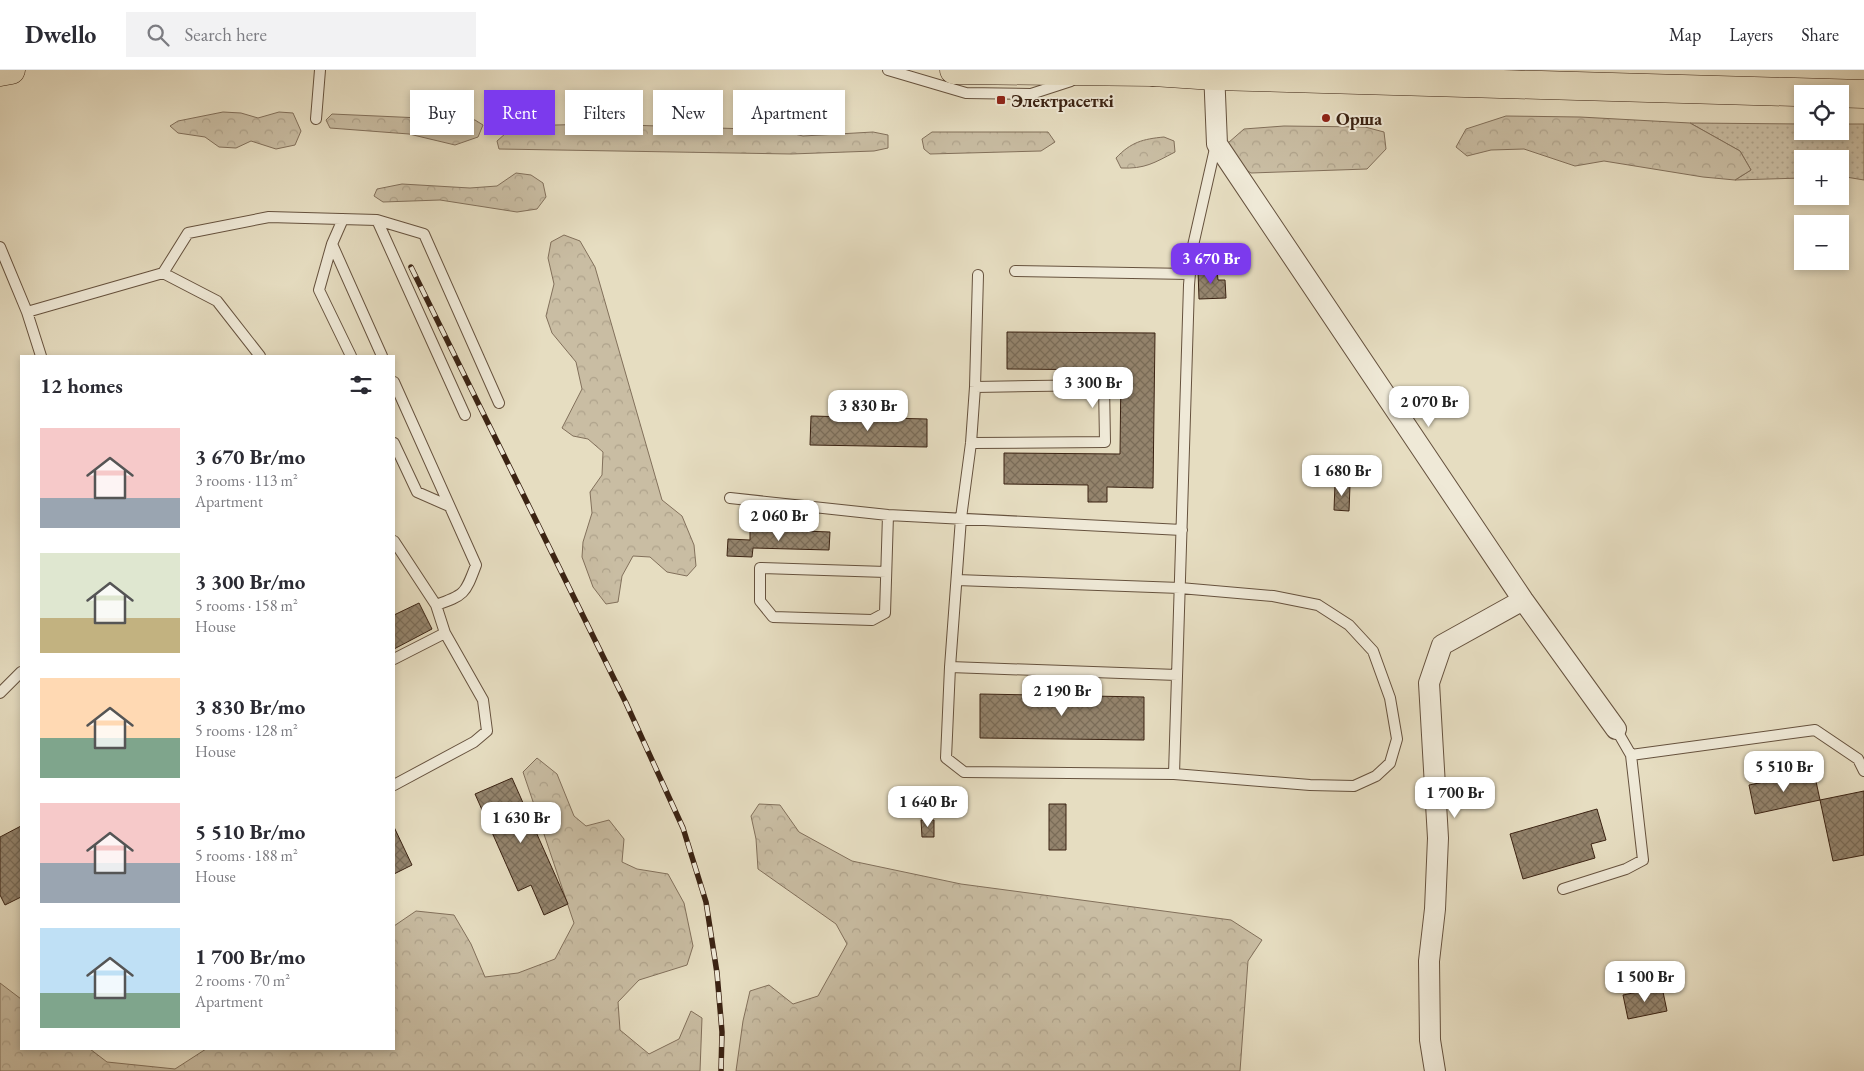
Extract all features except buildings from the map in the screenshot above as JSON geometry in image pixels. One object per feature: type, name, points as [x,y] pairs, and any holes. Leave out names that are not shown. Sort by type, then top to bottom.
[{"type":"main road","points":[[0,72],[11,70]]},
{"type":"main road","points":[[954,70],[1214,73],[1864,94]]},
{"type":"main road","points":[[1457,70],[1624,78],[1864,84]]},
{"type":"street","points":[[1214,73],[1217,144],[1523,600],[1616,729]]},
{"type":"street","points":[[1435,1071],[1430,1040],[1429,961],[1435,909],[1438,838],[1429,683],[1442,645],[1523,600]]},
{"type":"lane","points":[[316,119],[320,70]]},
{"type":"lane","points":[[888,70],[966,93],[1000,94],[1031,94],[1103,72]]},
{"type":"lane","points":[[1174,774],[1190,274],[1192,250],[1217,144]]},
{"type":"lane","points":[[27,312],[163,273],[188,233],[269,217],[377,220],[424,234],[499,403]]},
{"type":"lane","points":[[343,219],[332,244],[320,290],[352,355]]},
{"type":"lane","points":[[377,220],[465,415]]},
{"type":"lane","points":[[332,244],[382,355]]},
{"type":"lane","points":[[0,247],[27,312],[41,355]]},
{"type":"lane","points":[[1015,271],[1190,274]]},
{"type":"lane","points":[[163,273],[217,301],[259,355]]},
{"type":"lane","points":[[957,580],[1180,588],[1273,596],[1318,605],[1350,625],[1373,652],[1390,698],[1397,739],[1390,764],[1376,776],[1354,786],[1272,783],[1174,774],[964,772],[946,758],[950,667],[961,518],[971,443],[975,387],[978,275]]},
{"type":"lane","points":[[395,384],[476,566],[467,589],[454,599],[436,604]]},
{"type":"lane","points":[[971,443],[1104,442],[1104,386],[975,387]]},
{"type":"lane","points":[[395,445],[417,492],[449,506]]},
{"type":"lane","points":[[730,498],[888,514],[1182,530]]},
{"type":"lane","points":[[886,572],[760,568],[760,601],[773,617],[872,620],[885,614],[888,514]]},
{"type":"lane","points":[[395,542],[436,604],[445,632],[483,700],[487,731],[474,742],[395,784]]},
{"type":"lane","points":[[395,658],[445,632]]},
{"type":"lane","points":[[950,667],[1177,674]]},
{"type":"lane","points":[[0,693],[20,673]]},
{"type":"lane","points":[[1564,889],[1626,869],[1643,860],[1630,755],[1616,729]]},
{"type":"lane","points":[[1630,755],[1815,730],[1858,759],[1864,770]]},
{"type":"green space","points":[[223,112],[241,113],[258,118],[279,112],[293,113],[301,131],[295,145],[276,149],[251,141],[236,148],[219,147],[205,137],[178,133],[170,126],[178,121]]},
{"type":"green space","points":[[332,114],[410,118],[410,134],[330,128],[326,120]]},
{"type":"green space","points":[[1506,116],[1580,117],[1690,123],[1740,151],[1751,170],[1735,180],[1703,177],[1604,161],[1575,166],[1524,149],[1491,150],[1467,156],[1456,147],[1466,129]]},
{"type":"green space","points":[[474,120],[483,125],[478,137],[455,145],[413,135],[474,135]]},
{"type":"green space","points":[[1690,123],[1794,124],[1794,140],[1849,140],[1849,124],[1864,124],[1864,180],[1849,178],[1849,150],[1794,150],[1794,178],[1735,180],[1751,170],[1740,151]]},
{"type":"green space","points":[[555,125],[565,125],[565,135],[643,135],[643,126],[653,126],[653,135],[723,135],[723,128],[733,129],[733,135],[803,136],[873,132],[888,135],[888,148],[874,151],[791,154],[499,149],[497,141],[504,135],[555,135]]},
{"type":"green space","points":[[1284,126],[1365,127],[1384,132],[1386,149],[1367,169],[1251,173],[1231,160],[1228,143],[1244,129]]},
{"type":"green space","points":[[932,132],[1048,132],[1055,142],[1041,151],[930,154],[924,149],[922,139]]},
{"type":"green space","points":[[1164,137],[1174,141],[1175,152],[1149,165],[1121,168],[1116,158],[1127,148],[1144,140]]},
{"type":"green space","points":[[516,173],[531,175],[543,183],[546,197],[537,209],[517,212],[440,200],[383,202],[374,196],[377,189],[402,184],[470,188],[497,186]]},
{"type":"green space","points":[[564,235],[580,241],[595,267],[662,500],[682,516],[694,545],[696,566],[687,576],[667,572],[650,557],[633,556],[622,576],[618,602],[606,604],[593,587],[582,557],[583,542],[592,513],[590,492],[602,475],[603,452],[588,439],[573,436],[562,428],[582,389],[576,362],[552,333],[546,316],[554,284],[548,258],[551,242]]},
{"type":"green space","points":[[537,758],[557,774],[574,816],[586,826],[609,820],[624,839],[622,862],[637,869],[668,874],[684,903],[693,946],[687,965],[639,980],[618,1002],[620,1030],[649,1054],[679,1039],[691,1011],[702,1018],[700,1071],[0,1071],[0,983],[20,998],[20,1050],[91,1050],[107,1062],[175,1069],[204,1050],[395,1050],[395,925],[416,911],[454,915],[471,944],[485,977],[518,973],[555,959],[574,923],[523,772]]},
{"type":"green space","points":[[759,804],[780,805],[799,832],[852,861],[961,884],[1231,920],[1262,940],[1248,961],[1240,1071],[736,1071],[743,1021],[750,991],[769,985],[793,1004],[818,996],[847,944],[836,924],[758,869],[756,839],[751,816]]},
{"type":"railway","points":[[411,267],[626,703],[683,828],[706,902],[717,973],[722,1032],[721,1071]]},
{"type":"place","name":"Электрасеткі","points":[[1001,100]]},
{"type":"place","name":"Орша","points":[[1326,118]]}]
